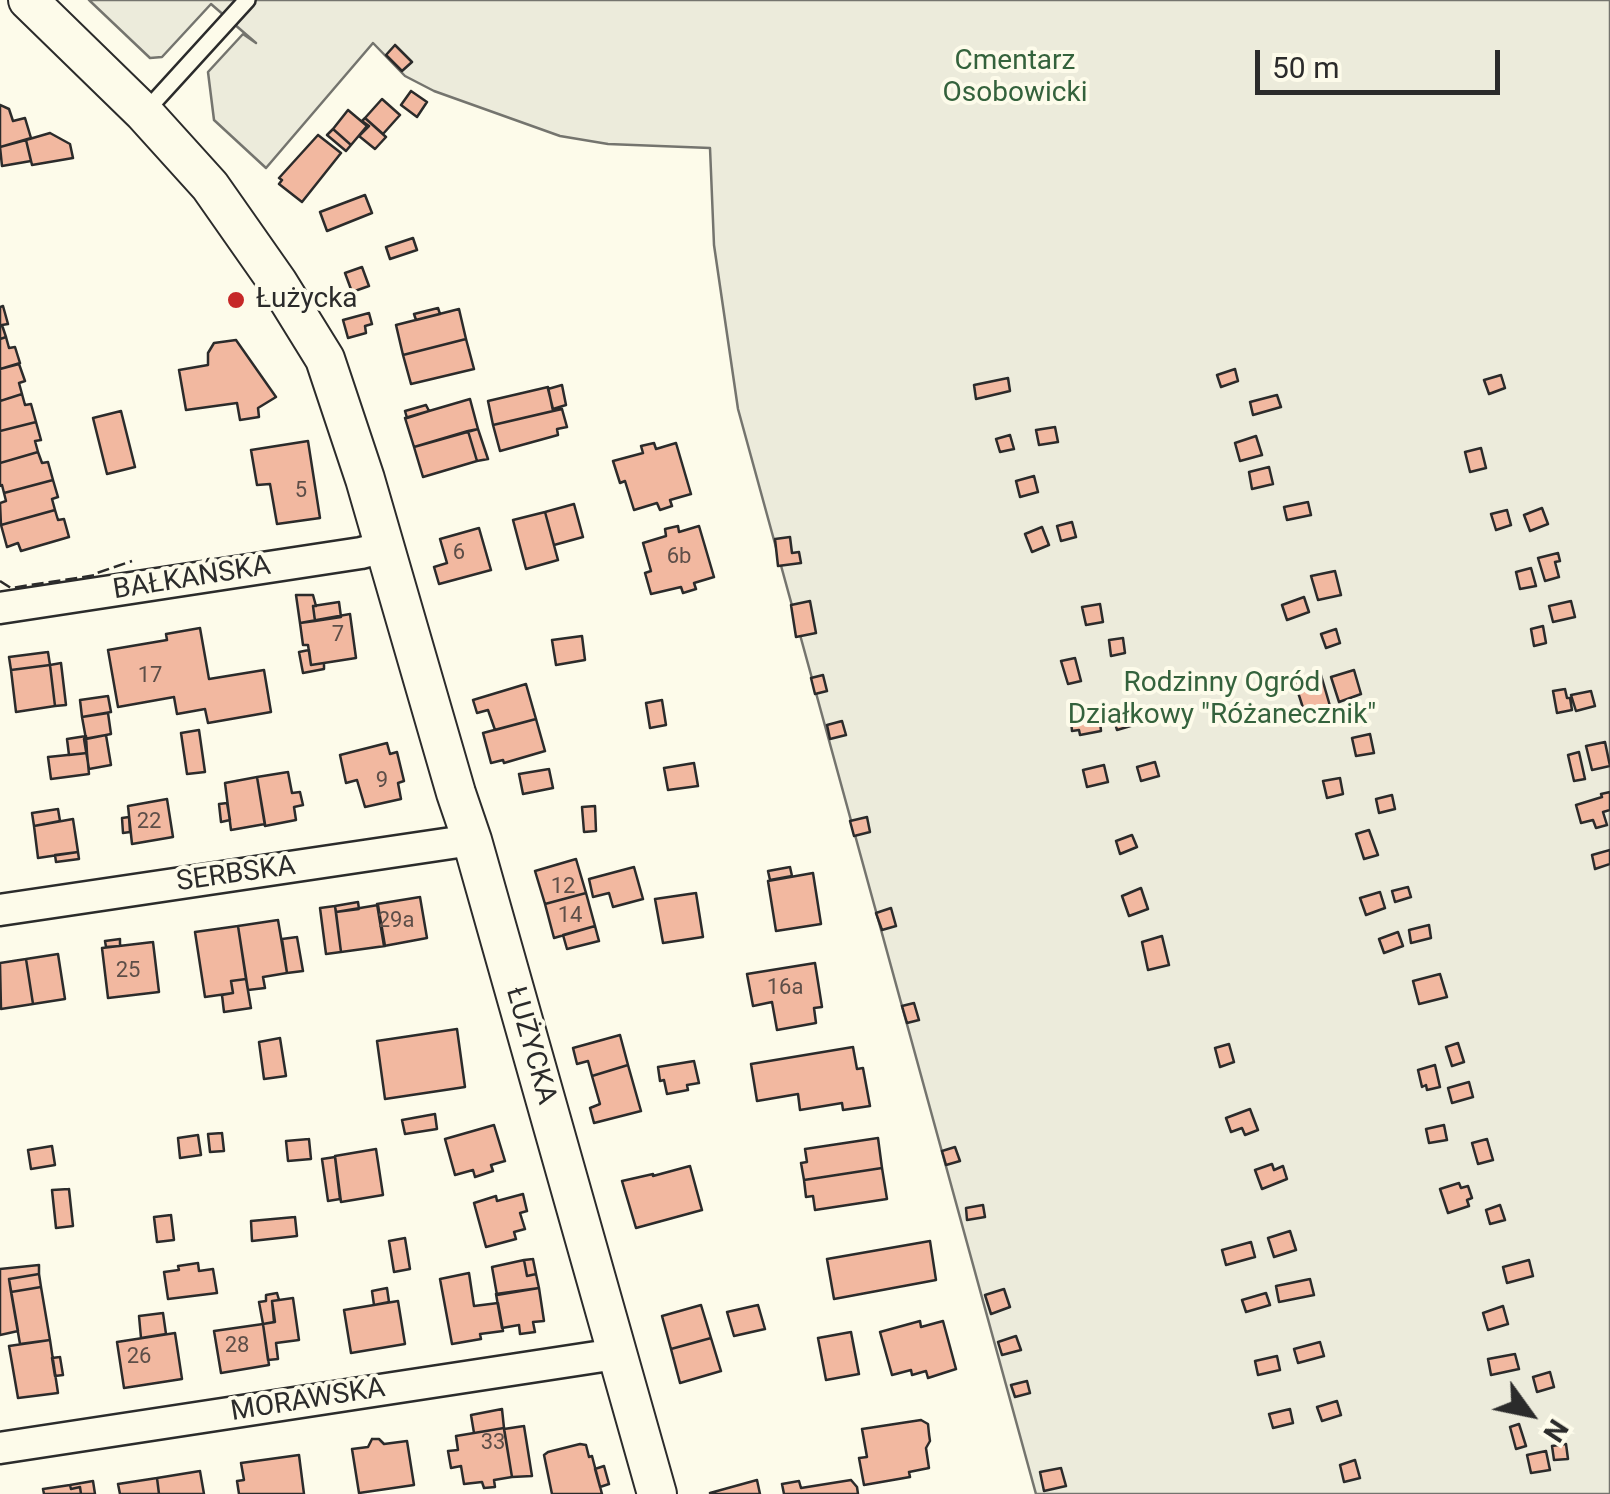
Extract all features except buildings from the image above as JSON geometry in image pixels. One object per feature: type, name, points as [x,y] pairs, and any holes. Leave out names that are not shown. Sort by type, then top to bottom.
[{"type":"street","name":"ŁUŻYCKA","points":[[28,0],[144,113],[210,186],[325,359],[368,489],[472,840],[657,1494]]},
{"type":"street","name":"BAŁKAŃSKA","points":[[0,608],[384,547]]},
{"type":"street","name":"SERBSKA","points":[[0,910],[472,840]]},
{"type":"street","name":"MORAWSKA","points":[[0,1448],[616,1354]]},
{"type":"lane","points":[[144,113],[247,0]]},
{"type":"green space","name":"Rodzinny Ogród Działkowy \"Różanecznik\"","points":[[89,0],[1610,0],[1610,1494],[1036,1494],[738,409],[714,245],[710,148],[608,144],[560,136],[434,91],[405,76],[373,43],[266,168],[214,120],[208,72],[243,34],[256,43],[211,4],[162,57],[150,58]]},
{"type":"fence","points":[[0,581],[11,588],[96,575],[132,561]]},
{"type":"place","name":"Łużycka","points":[[236,300]]},
{"type":"park label","name":"Cmentarz Osobowicki","points":[[1015,78]]}]
